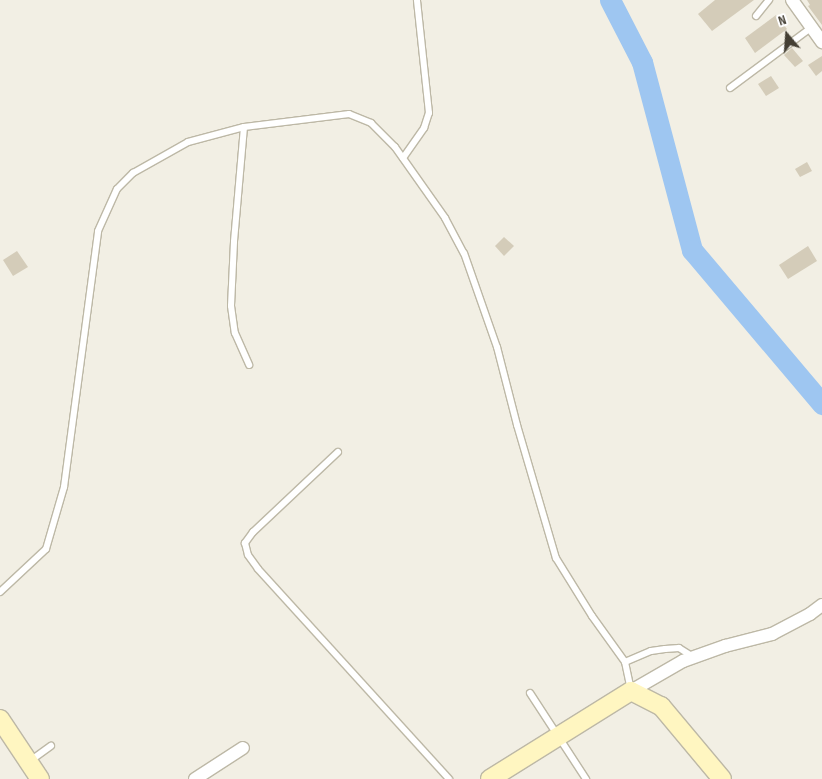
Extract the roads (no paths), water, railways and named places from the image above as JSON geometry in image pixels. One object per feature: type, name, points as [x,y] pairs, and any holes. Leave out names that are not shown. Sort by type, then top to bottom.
[{"type":"street","points":[[792,0],[822,42]]},
{"type":"street","points":[[490,779],[631,691],[693,657],[725,646],[772,634],[810,614],[822,605]]},
{"type":"street","points":[[631,691],[661,706],[722,779]]},
{"type":"street","points":[[1,721],[40,779]]},
{"type":"street","points":[[195,779],[243,748]]},
{"type":"lane","points":[[403,158],[424,128],[429,113],[417,0]]},
{"type":"lane","points":[[756,16],[769,0]]},
{"type":"lane","points":[[730,88],[812,28]]},
{"type":"lane","points":[[0,592],[46,549],[64,487],[98,231],[117,189],[133,173],[188,142],[244,127],[349,114],[371,123],[403,158],[445,218],[464,253],[497,347],[517,425],[556,558],[592,616],[625,662],[631,691]]},
{"type":"lane","points":[[244,127],[234,242],[231,306],[235,333],[250,365]]},
{"type":"lane","points":[[338,452],[253,532],[244,543],[248,555],[258,569],[449,779]]},
{"type":"lane","points":[[625,662],[650,651],[665,649],[679,648],[693,657]]},
{"type":"lane","points":[[530,693],[586,779]]},
{"type":"lane","points":[[29,762],[51,746]]},
{"type":"waterway","points":[[610,0],[642,62],[692,250],[822,404]]}]
